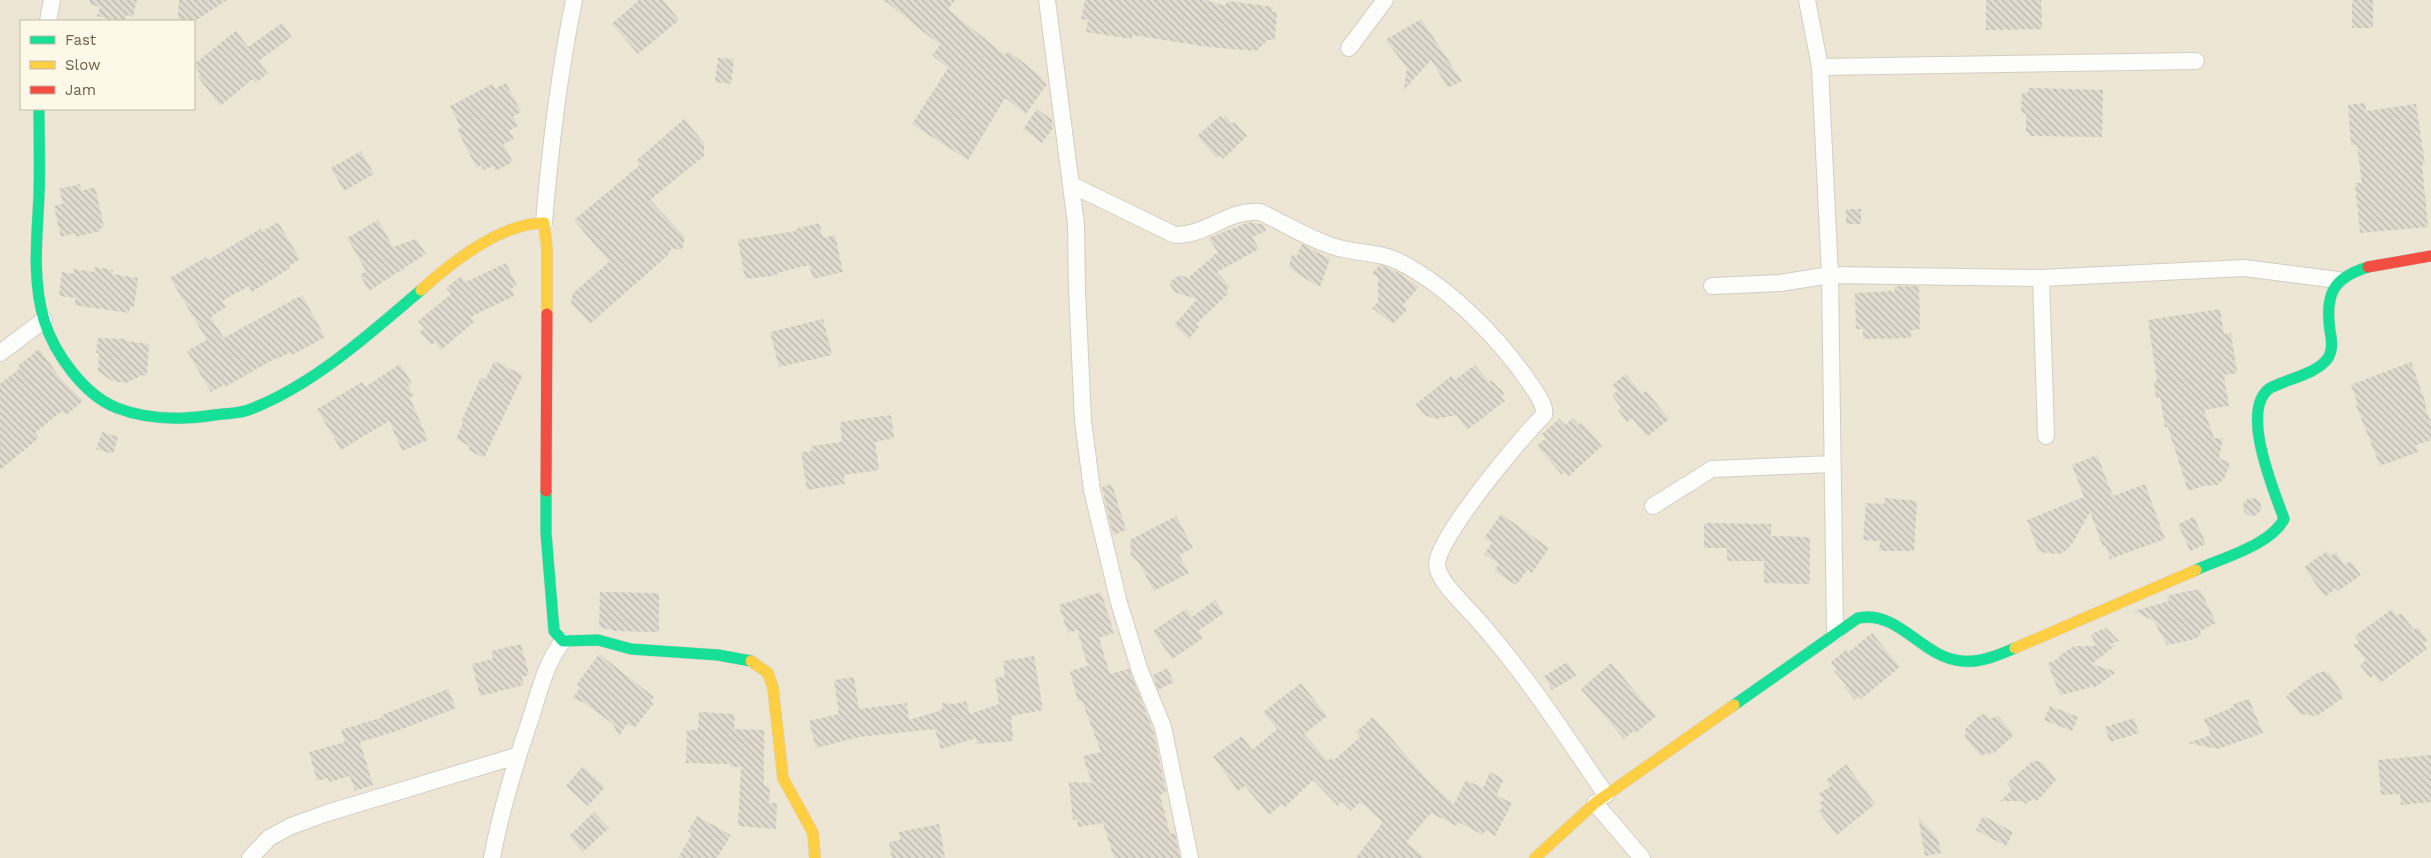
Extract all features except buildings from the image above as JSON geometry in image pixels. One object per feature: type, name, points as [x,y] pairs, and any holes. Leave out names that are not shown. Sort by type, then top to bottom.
[{"type":"street","points":[[48,20],[52,0]]},
{"type":"street","points":[[574,0],[563,55],[550,148],[544,223],[546,249],[546,533],[554,631],[563,641],[598,640],[631,648],[718,655],[752,661],[768,672],[773,688],[783,778],[813,833],[815,858]]},
{"type":"street","points":[[1046,0],[1076,224],[1083,421],[1092,490],[1119,603],[1140,671],[1162,727],[1190,858]]},
{"type":"street","points":[[1349,48],[1385,0]]},
{"type":"street","points":[[1807,0],[1820,67],[1830,275],[1835,633]]},
{"type":"street","points":[[1820,67],[2196,61]]},
{"type":"street","points":[[39,110],[40,187],[36,272],[44,320],[57,351],[70,370],[92,392],[116,408],[156,418],[193,418],[250,410],[298,386],[374,331],[434,278],[491,238],[529,223],[544,223]]},
{"type":"street","points":[[1072,185],[1175,235],[1188,236],[1236,214],[1251,212],[1266,215],[1334,247],[1387,256],[1403,263],[1434,284],[1462,307],[1509,354],[1537,395],[1545,410],[1544,415],[1518,442],[1459,521],[1445,542],[1439,555],[1437,566],[1447,586],[1481,623],[1522,676],[1601,799],[1642,858]]},
{"type":"street","points":[[1535,858],[1550,842],[1601,799],[1858,618],[1876,616],[1918,638],[1940,655],[1957,661],[1978,661],[2006,652],[2262,541],[2279,528],[2284,519],[2260,442],[2256,410],[2264,392],[2325,361],[2333,346],[2330,295],[2338,280],[2352,272],[2376,264],[2431,256]]},
{"type":"street","points":[[1712,286],[1780,283],[1830,275],[2041,278],[2244,268],[2338,280]]},
{"type":"street","points":[[2041,278],[2046,436]]},
{"type":"street","points":[[0,353],[44,320]]},
{"type":"street","points":[[1653,506],[1712,469],[1832,464]]},
{"type":"street","points":[[492,858],[516,756],[554,653],[563,641]]},
{"type":"street","points":[[250,858],[269,838],[291,826],[327,813],[516,756]]},
{"type":"shaded area","points":[[0,0],[2431,0],[2431,858],[0,858]]},
{"type":"traffic: fast","points":[[39,110],[37,274],[40,305],[55,346],[72,372],[93,393],[117,408],[141,415],[165,418],[202,417],[247,411],[297,386],[341,357],[421,290]]},
{"type":"traffic: fast","points":[[2196,570],[2245,550],[2268,536],[2278,528],[2284,519],[2267,471],[2258,431],[2258,414],[2261,399],[2270,388],[2317,368],[2328,358],[2332,345],[2329,318],[2330,298],[2339,283],[2346,277],[2368,267]]},
{"type":"traffic: fast","points":[[546,491],[546,533],[554,631],[563,641],[598,640],[631,649],[718,655],[751,661]]},
{"type":"traffic: fast","points":[[1734,705],[1858,618],[1873,617],[1886,621],[1899,627],[1935,652],[1948,658],[1962,661],[1982,660],[2015,648]]},
{"type":"traffic: slow","points":[[421,290],[462,256],[494,237],[528,225],[544,223],[547,249],[547,314]]},
{"type":"traffic: slow","points":[[2015,648],[2196,570]]},
{"type":"traffic: slow","points":[[751,661],[768,673],[773,688],[783,778],[813,833],[815,858]]},
{"type":"traffic: slow","points":[[1535,858],[1595,803],[1734,705]]},
{"type":"traffic: jam","points":[[2368,267],[2431,256]]},
{"type":"traffic: jam","points":[[546,491],[547,314]]}]
